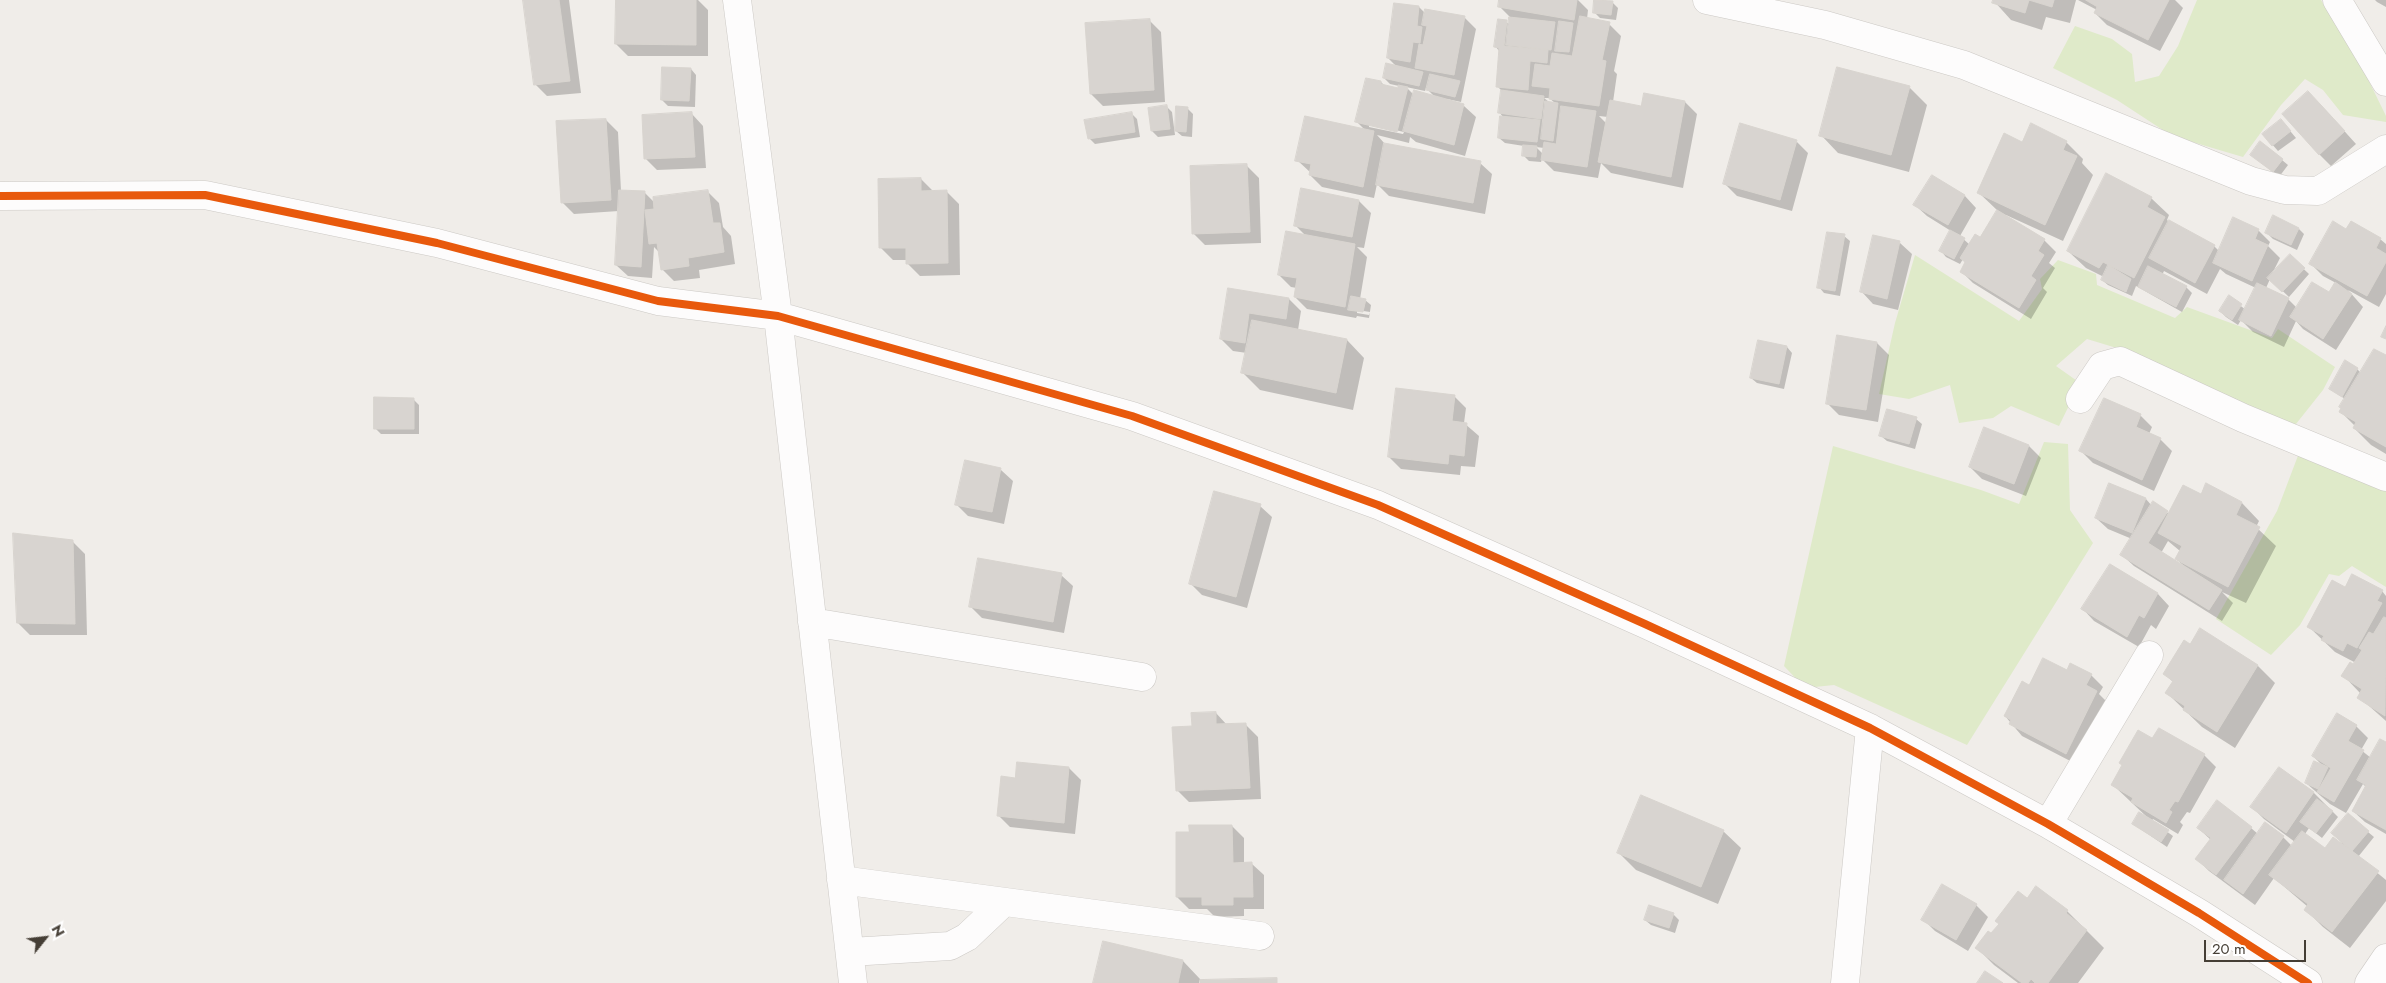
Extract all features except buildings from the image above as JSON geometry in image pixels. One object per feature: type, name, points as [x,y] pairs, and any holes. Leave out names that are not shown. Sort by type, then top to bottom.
[{"type":"street","points":[[737,0],[778,316],[853,983]]},
{"type":"street","points":[[1706,0],[1825,25],[1964,65],[2251,181],[2285,190],[2318,191],[2386,149]]},
{"type":"street","points":[[2338,0],[2386,82]]},
{"type":"street","points":[[0,196],[205,195],[437,243],[658,300],[778,316],[1132,416],[1378,505],[1646,624],[1870,728],[2048,824],[2199,913],[2308,983]]},
{"type":"street","points":[[2080,399],[2102,366],[2120,361],[2243,418],[2386,477]]},
{"type":"street","points":[[812,622],[1142,677]]},
{"type":"street","points":[[2048,824],[2149,655]]},
{"type":"street","points":[[1845,983],[1870,728]]},
{"type":"street","points":[[842,880],[1260,936]]},
{"type":"street","points":[[850,952],[950,946],[967,937],[1004,902]]},
{"type":"street","points":[[2369,983],[2386,958]]},
{"type":"green space","points":[[2197,0],[2321,0],[2363,69],[2386,116],[2386,122],[2343,115],[2323,90],[2305,79],[2281,105],[2243,157],[2172,136],[2117,100],[2053,68],[2075,26],[2112,39],[2132,54],[2135,82],[2159,76],[2178,46]]},
{"type":"green space","points":[[1915,255],[2019,321],[2042,289],[2040,279],[2058,260],[2096,274],[2097,285],[2175,318],[2187,307],[2272,338],[2278,329],[2335,367],[2323,390],[2292,429],[2120,349],[2087,339],[2056,366],[2080,383],[2059,426],[2011,406],[1993,418],[1959,423],[1950,385],[1909,399],[1879,394],[1895,323]]},
{"type":"green space","points":[[2044,442],[2068,444],[2070,510],[2093,543],[1967,745],[1834,685],[1805,688],[1784,666],[1833,446],[1981,490],[2019,504]]},
{"type":"green space","points":[[2299,453],[2386,489],[2386,587],[2352,566],[2339,576],[2329,574],[2300,625],[2271,655],[2216,619],[2277,511]]},
{"type":"cycle path","points":[[0,196],[205,195],[437,243],[658,301],[778,316],[1132,416],[1378,505],[1645,624],[1870,728],[2048,824],[2199,913],[2308,983]]}]
